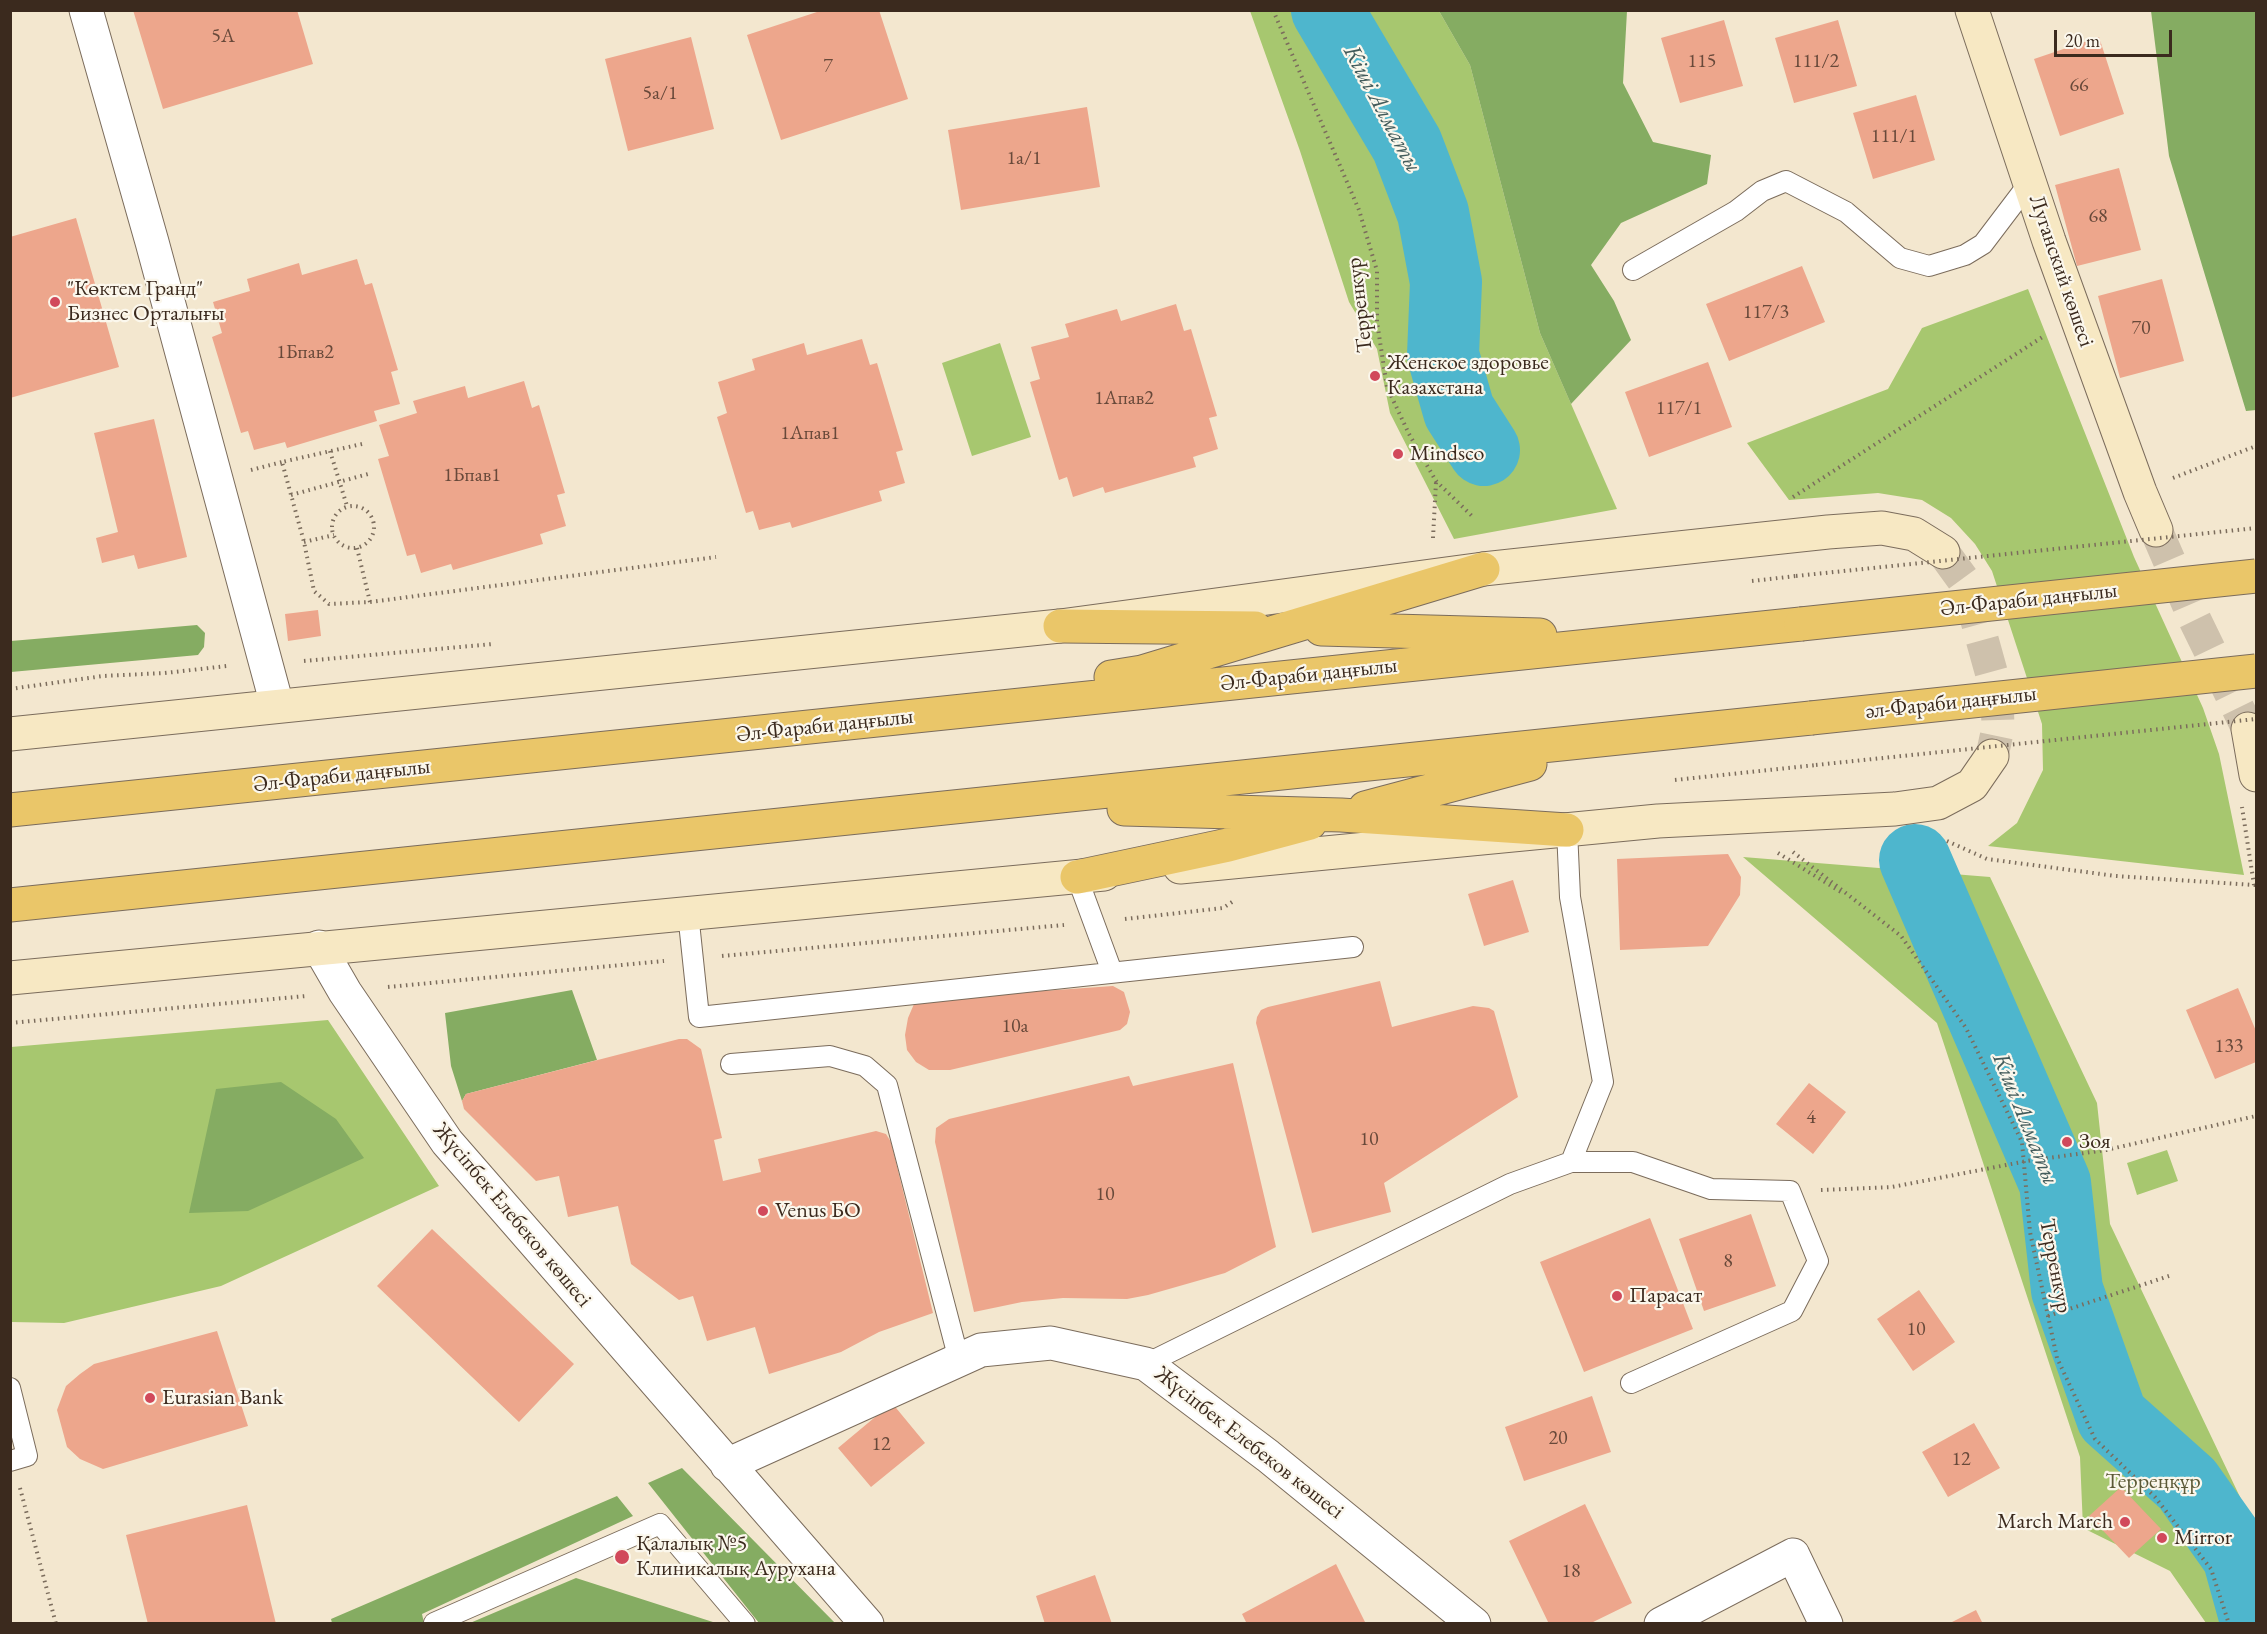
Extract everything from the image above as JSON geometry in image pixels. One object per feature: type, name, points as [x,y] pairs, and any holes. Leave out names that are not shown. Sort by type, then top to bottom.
[{"type":"main road","name":"Луганский көшесі","points":[[1972,10],[2030,182],[2136,481],[2156,530]]},
{"type":"main road","points":[[10,734],[1060,626],[1483,569],[1882,528],[1914,534],[1943,552]]},
{"type":"main road","points":[[840,724],[1142,672],[1483,569]]},
{"type":"main road","name":"Әл-Фараби даңғылы","points":[[10,810],[2256,576]]},
{"type":"main road","points":[[1060,626],[1484,632],[1640,641]]},
{"type":"main road","name":"әл-Фараби даңғылы","points":[[1645,735],[2256,671]]},
{"type":"main road","points":[[2248,786],[2252,724]]},
{"type":"main road","points":[[1077,877],[1228,845],[1645,735]]},
{"type":"main road","points":[[10,904],[852,819],[1645,735]]},
{"type":"main road","points":[[10,978],[1658,821],[1895,809],[1938,803],[1972,785],[1992,756]]},
{"type":"main road","points":[[852,819],[1155,808],[1341,814],[1567,830]]},
{"type":"street","points":[[86,10],[155,253],[276,705]]},
{"type":"street","name":"Жүсіпбек Елебеков көшесі","points":[[319,947],[351,1001],[447,1142],[867,1623]]},
{"type":"street","name":"Жүсіпбек Елебеков көшесі","points":[[727,1465],[981,1350],[1051,1342],[1146,1364],[1268,1456],[1474,1623]]},
{"type":"street","points":[[1661,1623],[1793,1555],[1826,1623]]},
{"type":"lane","points":[[1633,270],[1736,211],[1762,191],[1786,181],[1846,212],[1900,258],[1929,266],[1965,255],[1983,244],[2030,182]]},
{"type":"lane","points":[[1567,830],[1570,897],[1604,1082],[1571,1161]]},
{"type":"lane","points":[[1077,877],[1112,972]]},
{"type":"lane","points":[[688,913],[699,1017],[1353,947]]},
{"type":"lane","points":[[731,1064],[830,1056],[865,1066],[887,1085],[959,1360]]},
{"type":"lane","points":[[1146,1364],[1510,1184],[1571,1161],[1633,1162],[1711,1189],[1790,1191],[1818,1261],[1792,1311],[1630,1383]]},
{"type":"lane","points":[[10,1388],[27,1456],[11,1460]]},
{"type":"lane","points":[[434,1623],[660,1524],[745,1623]]},
{"type":"path","name":"Терренкур","points":[[1273,10],[1359,210],[1377,271],[1377,322],[1388,387],[1409,434],[1436,482],[1472,516]]},
{"type":"path","points":[[1789,500],[2054,330]]},
{"type":"path","points":[[362,444],[282,462],[304,542],[314,591],[329,604],[370,602],[716,558]]},
{"type":"path","points":[[2163,482],[2256,446]]},
{"type":"path","points":[[330,451],[347,506]]},
{"type":"path","points":[[291,495],[368,474]]},
{"type":"path","points":[[1433,540],[1436,482]]},
{"type":"path","points":[[347,506],[366,510],[374,522],[369,540],[357,548],[343,546],[334,535],[335,514],[347,506]]},
{"type":"path","points":[[1796,576],[2256,528]]},
{"type":"path","points":[[304,542],[334,535]]},
{"type":"path","points":[[357,548],[370,602]]},
{"type":"path","points":[[1816,765],[2252,724]]},
{"type":"path","points":[[1948,841],[1987,860],[2116,876],[2254,885],[2248,786]]},
{"type":"path","name":"Терренкур","points":[[1790,849],[1901,936],[1966,1028],[2022,1142],[2030,1232],[2057,1358],[2095,1439],[2155,1497],[2211,1569],[2229,1623]]},
{"type":"path","points":[[1775,851],[1855,899]]},
{"type":"path","points":[[1790,1191],[1892,1187],[2025,1161],[2106,1150],[2256,1116]]},
{"type":"path","points":[[2048,1316],[2169,1276]]},
{"type":"path","points":[[11,1460],[56,1623]]},
{"type":"green space","points":[[1250,11],[1439,11],[1470,65],[1540,333],[1617,509],[1454,539],[1390,413],[1377,349],[1349,302],[1300,151]]},
{"type":"green space","points":[[1439,11],[1627,11],[1623,83],[1653,142],[1711,155],[1707,184],[1621,223],[1591,265],[1614,301],[1631,340],[1571,404],[1540,333],[1470,65]]},
{"type":"green space","points":[[2151,11],[2256,11],[2256,410],[2246,411],[2169,156]]},
{"type":"green space","points":[[2028,289],[2134,557],[2203,708],[2219,754],[2244,875],[1988,846],[2017,823],[2043,770],[2042,724],[1992,571],[1975,544],[1951,518],[1922,500],[1878,493],[1789,500],[1747,443],[1888,389],[1922,328]]},
{"type":"green space","points":[[1000,343],[1031,437],[972,456],[942,363]]},
{"type":"green space","points":[[197,625],[205,633],[204,647],[198,655],[11,672],[11,641]]},
{"type":"green space","name":"Терреңқұр","points":[[1743,857],[1990,877],[2097,1103],[2110,1224],[2240,1497],[2256,1549],[2256,1623],[2206,1623],[2170,1571],[2083,1528],[2080,1457],[1937,1023]]},
{"type":"green space","points":[[572,990],[597,1060],[466,1094],[462,1101],[451,1066],[445,1013]]},
{"type":"green space","points":[[328,1020],[439,1186],[221,1286],[64,1323],[11,1322],[11,1047]]},
{"type":"green space","points":[[281,1082],[336,1119],[364,1158],[248,1211],[189,1213],[216,1089]]},
{"type":"green space","points":[[2167,1150],[2178,1181],[2137,1195],[2127,1163]]},
{"type":"green space","points":[[682,1468],[835,1623],[759,1623],[648,1483]]},
{"type":"green space","points":[[617,1496],[633,1516],[422,1614],[424,1623],[332,1623],[331,1619]]},
{"type":"green space","points":[[576,1578],[716,1623],[470,1623]]},
{"type":"building","points":[[133,10],[297,10],[313,64],[163,109]]},
{"type":"building","points":[[823,10],[879,10],[908,99],[781,140],[747,35]]},
{"type":"building","points":[[1724,20],[1743,86],[1680,103],[1661,38]]},
{"type":"building","points":[[1838,20],[1857,86],[1794,103],[1775,38]]},
{"type":"building","points":[[691,37],[714,129],[628,151],[605,59]]},
{"type":"building","points":[[2099,37],[2124,114],[2060,136],[2034,59]]},
{"type":"building","points":[[1916,95],[1935,160],[1873,179],[1853,113]]},
{"type":"building","points":[[1087,107],[1100,187],[961,210],[948,130]]},
{"type":"building","points":[[2119,168],[2141,250],[2077,266],[2055,185]]},
{"type":"building","name":"\"Көктем Гранд\" Бизнес Орталығы","points":[[76,218],[119,367],[10,398],[10,237]]},
{"type":"building","points":[[357,259],[365,285],[372,283],[398,370],[391,372],[400,404],[374,411],[377,421],[287,448],[285,442],[254,450],[248,431],[241,433],[212,337],[222,333],[213,302],[250,291],[247,279],[299,263],[302,275]]},
{"type":"building","points":[[1802,266],[1825,322],[1729,361],[1706,304]]},
{"type":"building","points":[[2162,279],[2184,361],[2120,378],[2098,296]]},
{"type":"building","points":[[1176,304],[1184,331],[1191,329],[1217,416],[1209,418],[1218,449],[1193,457],[1196,467],[1105,493],[1103,487],[1073,497],[1067,477],[1059,480],[1030,382],[1040,379],[1031,347],[1069,337],[1065,324],[1117,309],[1121,321]]},
{"type":"building","points":[[862,339],[870,365],[877,363],[903,450],[896,452],[905,483],[879,491],[882,501],[792,528],[790,522],[759,530],[753,511],[746,513],[717,417],[727,413],[718,382],[755,370],[752,359],[804,343],[807,355]]},
{"type":"building","points":[[1708,362],[1732,427],[1649,457],[1625,392]]},
{"type":"building","points":[[524,381],[532,408],[539,405],[565,493],[557,495],[566,526],[540,534],[543,544],[453,570],[451,564],[421,573],[415,554],[407,556],[378,459],[389,456],[379,425],[417,413],[413,401],[465,386],[468,398]]},
{"type":"building","points":[[154,419],[187,557],[138,569],[134,555],[102,563],[96,538],[118,532],[94,433]]},
{"type":"building","points":[[318,610],[321,636],[288,641],[285,614]]},
{"type":"building","points":[[1728,854],[1741,877],[1740,895],[1708,946],[1620,950],[1617,859]]},
{"type":"building","points":[[1513,880],[1529,932],[1484,946],[1468,894]]},
{"type":"building","points":[[1380,981],[1392,1027],[1473,1006],[1494,1011],[1518,1097],[1384,1183],[1391,1212],[1312,1233],[1256,1023],[1257,1017],[1261,1010],[1268,1007]]},
{"type":"building","points":[[1113,986],[1124,992],[1130,1012],[1127,1024],[1120,1030],[950,1070],[929,1070],[916,1062],[907,1050],[905,1035],[908,1018],[914,1004],[928,999]]},
{"type":"building","points":[[2238,988],[2256,1031],[2256,1062],[2215,1079],[2186,1010]]},
{"type":"building","name":"Venus БО","points":[[679,1039],[687,1039],[701,1049],[722,1138],[714,1140],[723,1181],[761,1172],[758,1159],[876,1131],[886,1134],[891,1142],[933,1313],[879,1332],[841,1352],[769,1374],[755,1327],[707,1341],[693,1296],[679,1300],[631,1264],[618,1206],[568,1217],[559,1176],[536,1181],[464,1109],[462,1101],[466,1094]]},
{"type":"building","points":[[1233,1063],[1276,1247],[1225,1273],[1148,1295],[1127,1299],[1063,1298],[1022,1302],[974,1312],[935,1142],[936,1128],[949,1119],[1129,1076],[1133,1086]]},
{"type":"building","points":[[1809,1083],[1846,1112],[1813,1154],[1776,1124]]},
{"type":"building","points":[[1751,1214],[1776,1286],[1704,1311],[1679,1239]]},
{"type":"building","name":"Парасат","points":[[1650,1218],[1693,1329],[1584,1372],[1540,1262]]},
{"type":"building","points":[[432,1229],[574,1364],[519,1422],[377,1286]]},
{"type":"building","points":[[1919,1290],[1955,1342],[1913,1371],[1877,1319]]},
{"type":"building","name":"Eurasian Bank","points":[[217,1331],[248,1426],[103,1469],[80,1459],[67,1447],[57,1410],[66,1386],[80,1374],[94,1364]]},
{"type":"building","points":[[1592,1396],[1611,1452],[1524,1481],[1505,1427]]},
{"type":"building","points":[[892,1403],[925,1443],[871,1487],[838,1448]]},
{"type":"building","points":[[1974,1423],[2000,1468],[1948,1497],[1922,1452]]},
{"type":"building","name":"March March","points":[[2121,1487],[2161,1529],[2129,1558],[2089,1516]]},
{"type":"building","points":[[1585,1504],[1632,1603],[1589,1624],[1549,1624],[1509,1541]]},
{"type":"building","points":[[247,1505],[276,1624],[148,1624],[126,1535]]},
{"type":"building","points":[[1336,1564],[1366,1624],[1247,1624],[1242,1614]]},
{"type":"building","points":[[1095,1575],[1112,1624],[1045,1624],[1036,1596]]},
{"type":"building","points":[[1976,1610],[1983,1624],[1948,1624]]},
{"type":"waterway","name":"Кіші Алматы","points":[[1327,10],[1407,145],[1433,213],[1446,282],[1443,355],[1459,411],[1484,450]]},
{"type":"waterway","name":"Кіші Алматы","points":[[1915,860],[2055,1183],[2067,1290],[2112,1417],[2187,1484],[2238,1556],[2256,1621]]},
{"type":"tunnel","points":[[2156,530],[2194,618],[2248,729]]},
{"type":"tunnel","points":[[1943,552],[1967,585],[1997,693],[1998,728],[1992,756]]},
{"type":"place","name":"\"Көктем Гранд\" Бизнес Орталығы","points":[[55,302]]},
{"type":"place","name":"Женское здоровье Казахстана","points":[[1375,376]]},
{"type":"place","name":"Mindsco","points":[[1398,454]]},
{"type":"place","name":"Зоя","points":[[2067,1142]]},
{"type":"place","name":"Venus БО","points":[[763,1211]]},
{"type":"place","name":"Парасат","points":[[1617,1296]]},
{"type":"place","name":"Eurasian Bank","points":[[150,1398]]},
{"type":"place","name":"March March","points":[[2125,1522]]},
{"type":"place","name":"Mirror","points":[[2162,1538]]},
{"type":"place","name":"Қалалық №5 Клиникалық Аурухана","points":[[622,1557]]}]
